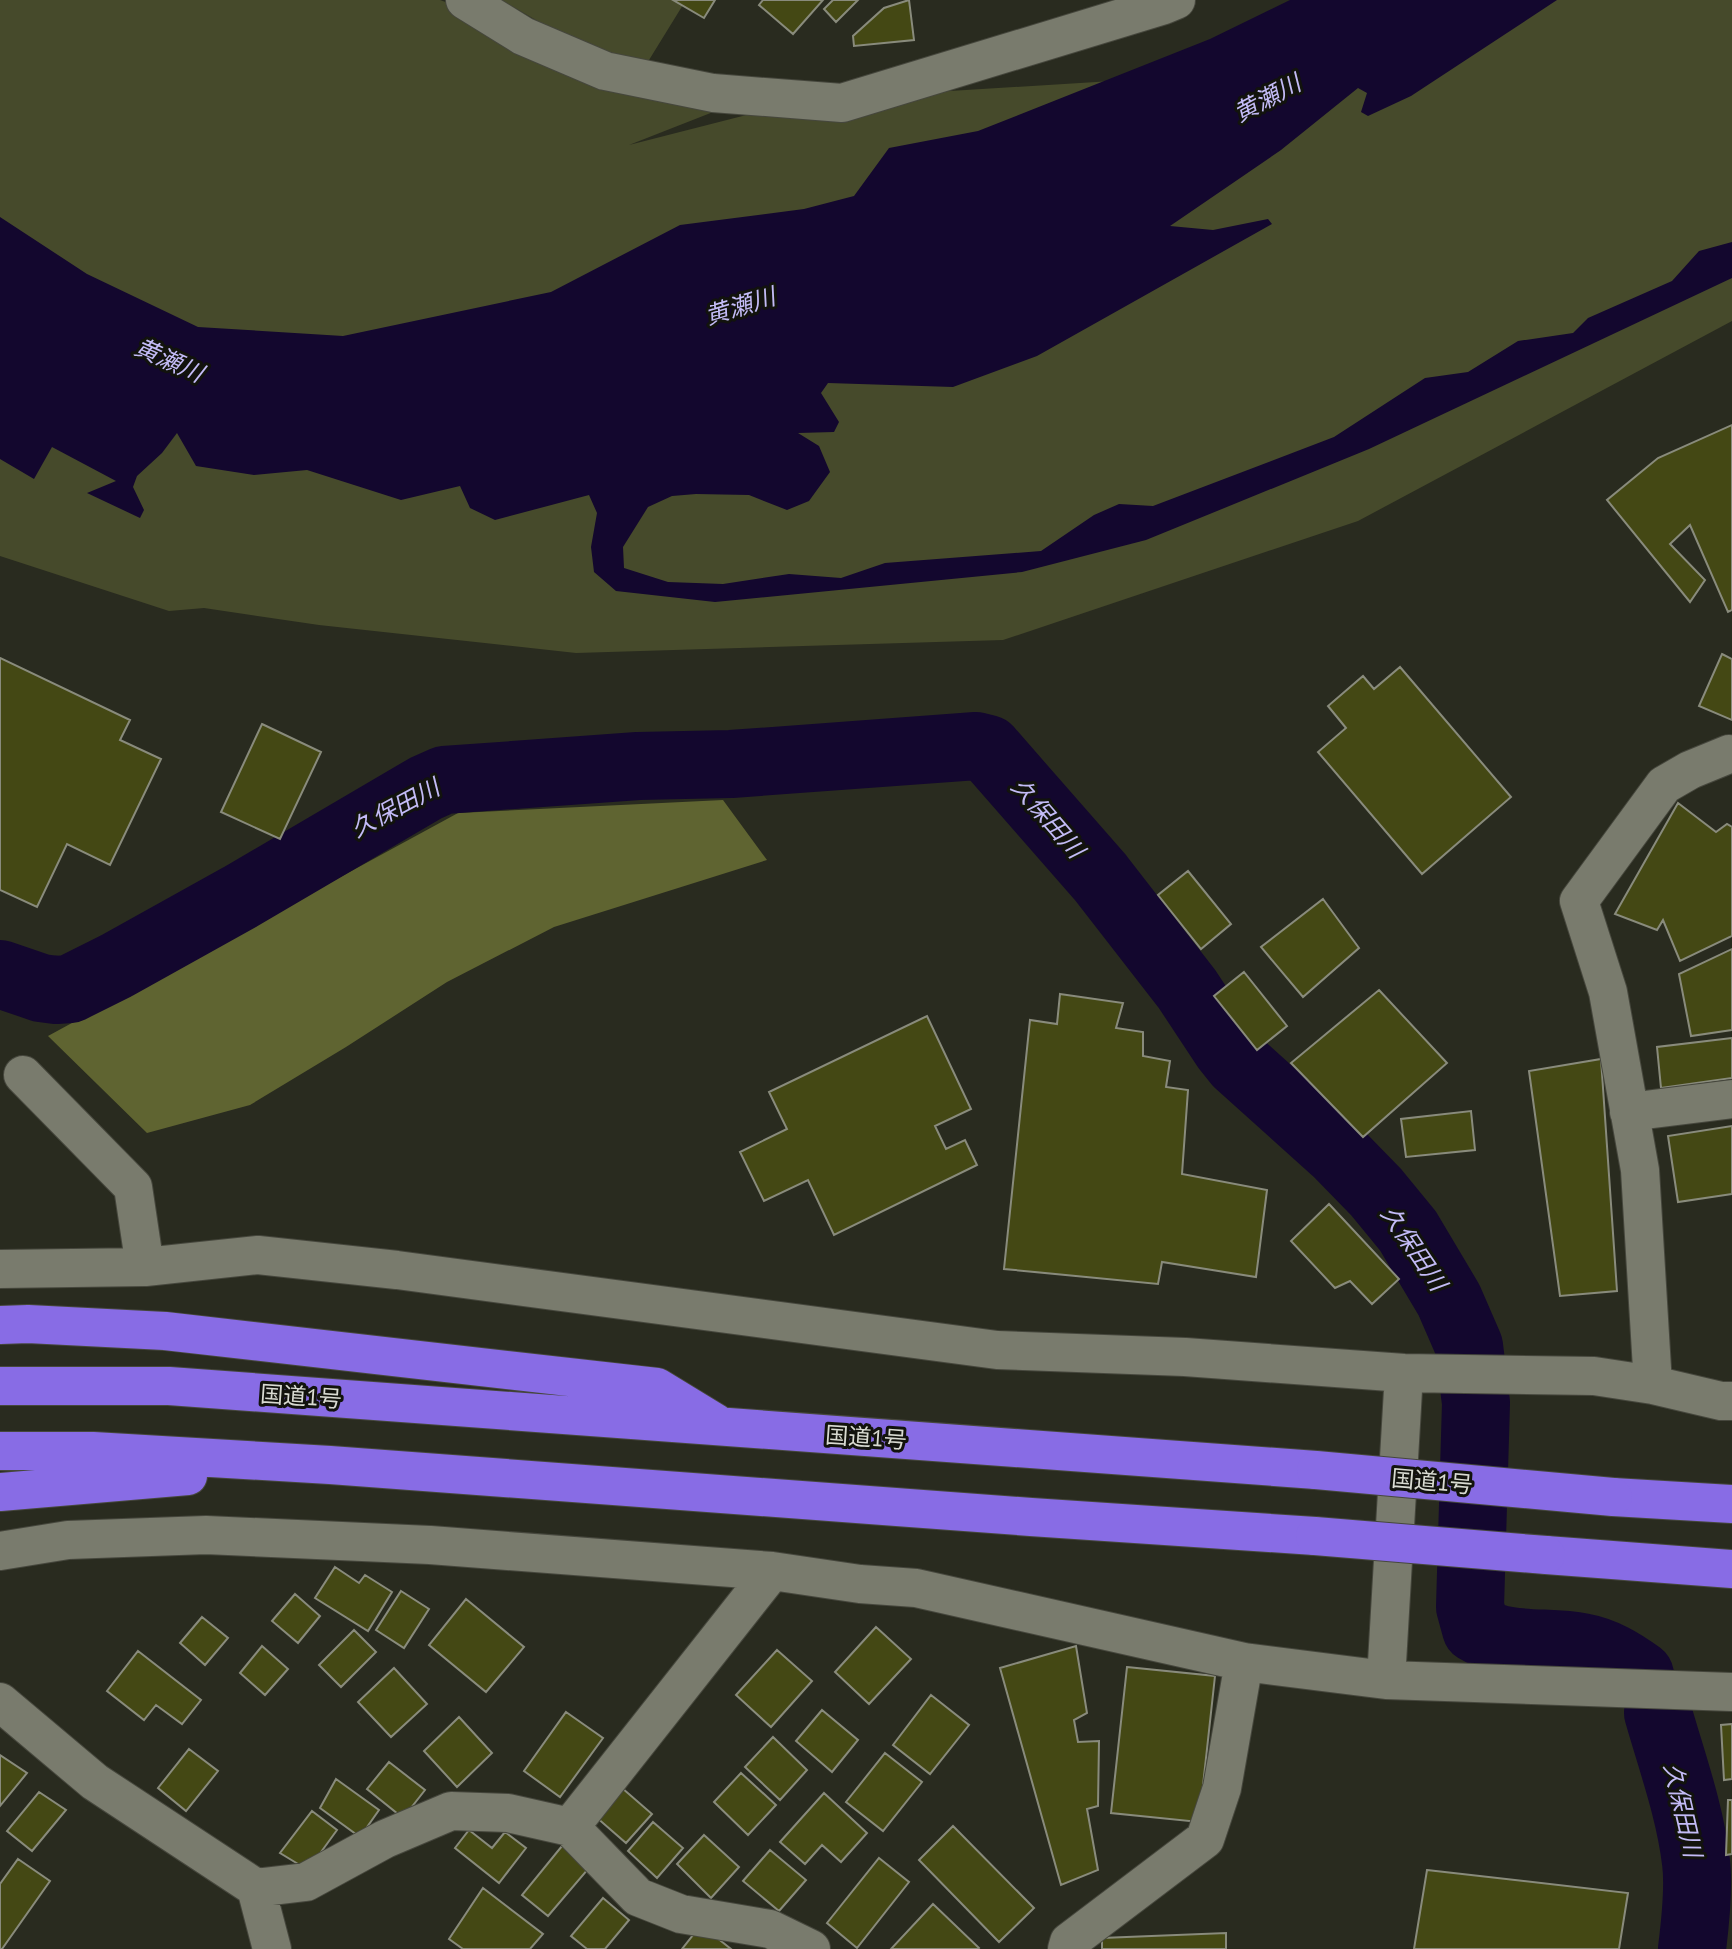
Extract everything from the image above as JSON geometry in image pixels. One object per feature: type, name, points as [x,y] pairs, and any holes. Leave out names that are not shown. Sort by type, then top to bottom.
[{"type":"highway","points":[[0,1325],[165,1331],[657,1387],[722,1427]]},
{"type":"highway","name":"国道1号","points":[[0,1386],[169,1386],[1316,1470],[1613,1497],[1732,1504]]},
{"type":"highway","points":[[0,1451],[93,1451],[330,1465],[1732,1569]]},
{"type":"highway","points":[[0,1492],[330,1465]]},
{"type":"street","points":[[465,0],[523,36],[606,71],[713,93],[842,103],[1176,0]]},
{"type":"street","points":[[1653,1385],[1640,1170],[1608,992],[1579,901],[1664,785],[1690,770],[1730,754]]},
{"type":"street","points":[[23,1075],[133,1187],[145,1267]]},
{"type":"street","points":[[1629,1112],[1732,1099]]},
{"type":"street","points":[[0,1269],[145,1267],[258,1255],[397,1270],[997,1350],[1185,1357],[1404,1373],[1594,1376],[1732,1401]]},
{"type":"street","points":[[1386,1680],[1404,1373]]},
{"type":"street","points":[[0,1551],[68,1540],[206,1535],[430,1545],[772,1571],[860,1584],[916,1588],[1244,1662],[1386,1680],[1732,1692]]},
{"type":"street","points":[[570,1827],[772,1571]]},
{"type":"street","points":[[1066,1949],[1069,1942],[1205,1839],[1222,1788],[1244,1662]]},
{"type":"street","points":[[0,1702],[95,1782],[256,1888],[306,1882],[385,1839],[451,1811],[508,1813],[570,1827],[638,1897],[681,1913],[770,1929],[811,1949]]},
{"type":"street","points":[[256,1888],[272,1949]]},
{"type":"green space","points":[[0,0],[440,0],[604,59],[501,0],[686,0],[641,73],[731,105],[629,145],[805,100],[1273,71],[1507,0],[1732,0],[1732,321],[1358,521],[1003,640],[576,653],[319,625],[204,608],[169,611],[0,556]]},
{"type":"green space","points":[[723,800],[767,860],[554,927],[447,982],[250,1105],[147,1133],[48,1036],[458,813]]},
{"type":"water","name":"黄瀬川","points":[[1290,0],[1557,0],[1411,96],[1368,116],[1361,112],[1367,93],[1358,88],[1281,150],[1170,226],[1213,230],[1268,219],[1272,224],[1037,356],[953,387],[828,383],[821,393],[839,422],[834,432],[798,433],[819,446],[830,472],[809,501],[787,510],[749,495],[672,496],[648,507],[623,547],[624,568],[668,582],[723,584],[789,574],[841,578],[885,563],[1041,551],[1094,515],[1119,504],[1153,506],[1334,437],[1425,378],[1468,372],[1518,341],[1573,333],[1588,318],[1672,281],[1699,251],[1732,242],[1732,278],[1369,449],[1146,540],[1022,572],[715,602],[616,591],[594,572],[591,547],[597,513],[589,495],[495,520],[470,508],[460,486],[401,500],[307,470],[254,475],[196,466],[177,433],[162,453],[137,476],[133,487],[144,510],[140,518],[87,493],[116,481],[52,447],[34,479],[0,459],[0,217],[87,274],[198,327],[343,336],[551,292],[680,225],[804,209],[854,196],[889,148],[978,131],[1210,39]]},
{"type":"building","points":[[673,0],[715,0],[704,18]]},
{"type":"building","points":[[763,0],[823,0],[793,34],[759,5]]},
{"type":"building","points":[[833,0],[858,0],[836,22],[824,9]]},
{"type":"building","points":[[909,0],[914,40],[854,46],[853,36],[884,8]]},
{"type":"building","points":[[1732,425],[1732,610],[1728,612],[1690,525],[1670,544],[1705,580],[1690,602],[1607,500],[1658,458]]},
{"type":"building","points":[[1722,654],[1732,659],[1732,720],[1699,706]]},
{"type":"building","points":[[0,658],[130,720],[120,740],[161,759],[110,865],[67,844],[37,907],[0,890]]},
{"type":"building","points":[[1400,667],[1511,797],[1422,874],[1318,752],[1346,728],[1328,706],[1363,676],[1374,689]]},
{"type":"building","points":[[262,724],[321,752],[280,839],[221,812]]},
{"type":"building","points":[[1678,803],[1716,832],[1727,824],[1732,827],[1732,936],[1680,961],[1663,920],[1657,930],[1615,914]]},
{"type":"building","points":[[1188,871],[1231,924],[1201,949],[1158,895]]},
{"type":"building","points":[[1323,899],[1359,948],[1303,997],[1261,947]]},
{"type":"building","points":[[1732,949],[1732,1030],[1691,1036],[1679,974]]},
{"type":"building","points":[[1244,972],[1287,1026],[1257,1050],[1214,996]]},
{"type":"building","points":[[1379,990],[1447,1063],[1363,1137],[1291,1063]]},
{"type":"building","points":[[1060,994],[1123,1003],[1116,1028],[1143,1032],[1143,1056],[1170,1061],[1166,1087],[1188,1090],[1182,1174],[1267,1190],[1256,1277],[1162,1262],[1158,1284],[1004,1269],[1030,1020],[1057,1024]]},
{"type":"building","points":[[927,1016],[971,1109],[935,1126],[946,1149],[965,1140],[977,1165],[834,1235],[808,1180],[764,1201],[740,1152],[787,1129],[769,1092]]},
{"type":"building","points":[[1732,1038],[1732,1078],[1661,1088],[1657,1047]]},
{"type":"building","points":[[1601,1059],[1617,1291],[1560,1296],[1529,1071]]},
{"type":"building","points":[[1471,1111],[1475,1150],[1406,1157],[1401,1119]]},
{"type":"building","points":[[1732,1126],[1732,1194],[1678,1202],[1668,1136]]},
{"type":"building","points":[[1329,1204],[1399,1279],[1372,1304],[1350,1281],[1335,1288],[1291,1241]]},
{"type":"building","points":[[335,1567],[359,1583],[365,1575],[392,1592],[368,1631],[315,1598]]},
{"type":"building","points":[[401,1591],[429,1609],[404,1648],[376,1630]]},
{"type":"building","points":[[295,1594],[320,1616],[298,1643],[272,1621]]},
{"type":"building","points":[[466,1599],[524,1647],[486,1692],[429,1645]]},
{"type":"building","points":[[202,1617],[228,1638],[205,1665],[180,1643]]},
{"type":"building","points":[[876,1627],[911,1659],[869,1704],[835,1672]]},
{"type":"building","points":[[354,1630],[376,1652],[341,1687],[319,1665]]},
{"type":"building","points":[[262,1646],[288,1669],[265,1695],[240,1673]]},
{"type":"building","points":[[1076,1646],[1087,1713],[1074,1720],[1078,1742],[1099,1741],[1098,1806],[1087,1809],[1098,1870],[1061,1885],[1000,1668]]},
{"type":"building","points":[[777,1650],[812,1681],[771,1727],[736,1695]]},
{"type":"building","points":[[138,1651],[201,1700],[182,1724],[156,1705],[144,1720],[107,1691]]},
{"type":"building","points":[[1127,1667],[1215,1676],[1199,1822],[1111,1813]]},
{"type":"building","points":[[394,1668],[427,1704],[391,1737],[358,1702]]},
{"type":"building","points":[[931,1695],[969,1725],[930,1774],[893,1745]]},
{"type":"building","points":[[822,1710],[858,1740],[832,1772],[796,1741]]},
{"type":"building","points":[[566,1712],[603,1738],[560,1797],[524,1771]]},
{"type":"building","points":[[459,1717],[492,1753],[457,1787],[424,1751]]},
{"type":"building","points":[[1732,1724],[1732,1779],[1724,1780],[1721,1725]]},
{"type":"building","points":[[773,1737],[807,1770],[780,1800],[745,1767]]},
{"type":"building","points":[[189,1749],[218,1771],[186,1811],[158,1788]]},
{"type":"building","points":[[885,1753],[922,1782],[883,1831],[846,1802]]},
{"type":"building","points":[[0,1755],[27,1773],[0,1806]]},
{"type":"building","points":[[389,1762],[425,1790],[403,1818],[367,1789]]},
{"type":"building","points":[[741,1773],[776,1805],[748,1835],[714,1802]]},
{"type":"building","points":[[336,1779],[379,1810],[360,1837],[320,1808]]},
{"type":"building","points":[[622,1788],[652,1814],[626,1843],[596,1817]]},
{"type":"building","points":[[39,1792],[66,1810],[32,1851],[7,1831]]},
{"type":"building","points":[[824,1793],[867,1833],[841,1862],[822,1845],[805,1864],[780,1842]]},
{"type":"building","points":[[1728,1800],[1732,1800],[1732,1854],[1726,1855]]},
{"type":"building","points":[[312,1811],[337,1830],[308,1870],[280,1853]]},
{"type":"building","points":[[653,1822],[683,1848],[657,1878],[628,1851]]},
{"type":"building","points":[[953,1826],[1034,1908],[999,1942],[919,1860]]},
{"type":"building","points":[[469,1830],[492,1848],[505,1832],[526,1848],[499,1883],[455,1848]]},
{"type":"building","points":[[704,1835],[739,1867],[711,1898],[677,1864]]},
{"type":"building","points":[[562,1846],[589,1868],[548,1916],[522,1895]]},
{"type":"building","points":[[770,1850],[806,1880],[779,1911],[743,1881]]},
{"type":"building","points":[[879,1858],[909,1882],[857,1948],[827,1923]]},
{"type":"building","points":[[18,1859],[50,1881],[0,1949],[0,1884]]},
{"type":"building","points":[[1427,1870],[1628,1893],[1619,1949],[1414,1949]]},
{"type":"building","points":[[483,1888],[543,1934],[530,1949],[463,1949],[449,1939]]},
{"type":"building","points":[[603,1898],[629,1920],[605,1949],[587,1949],[571,1936]]},
{"type":"building","points":[[933,1904],[979,1948],[891,1949]]},
{"type":"building","points":[[701,1925],[731,1949],[682,1949]]},
{"type":"building","points":[[1226,1933],[1226,1949],[1102,1949],[1102,1938]]},
{"type":"waterway","name":"久保田川","points":[[0,974],[41,988],[70,989],[240,897],[444,780],[638,766],[731,764],[976,746],[988,749],[1100,877],[1187,989],[1238,1063],[1338,1153],[1376,1192],[1408,1231],[1449,1300],[1469,1346],[1476,1403],[1470,1607],[1476,1629],[1514,1642],[1568,1645],[1598,1651],[1640,1675]]},
{"type":"waterway","name":"久保田川","points":[[1658,1713],[1685,1805],[1696,1862],[1697,1894],[1692,1949]]}]
